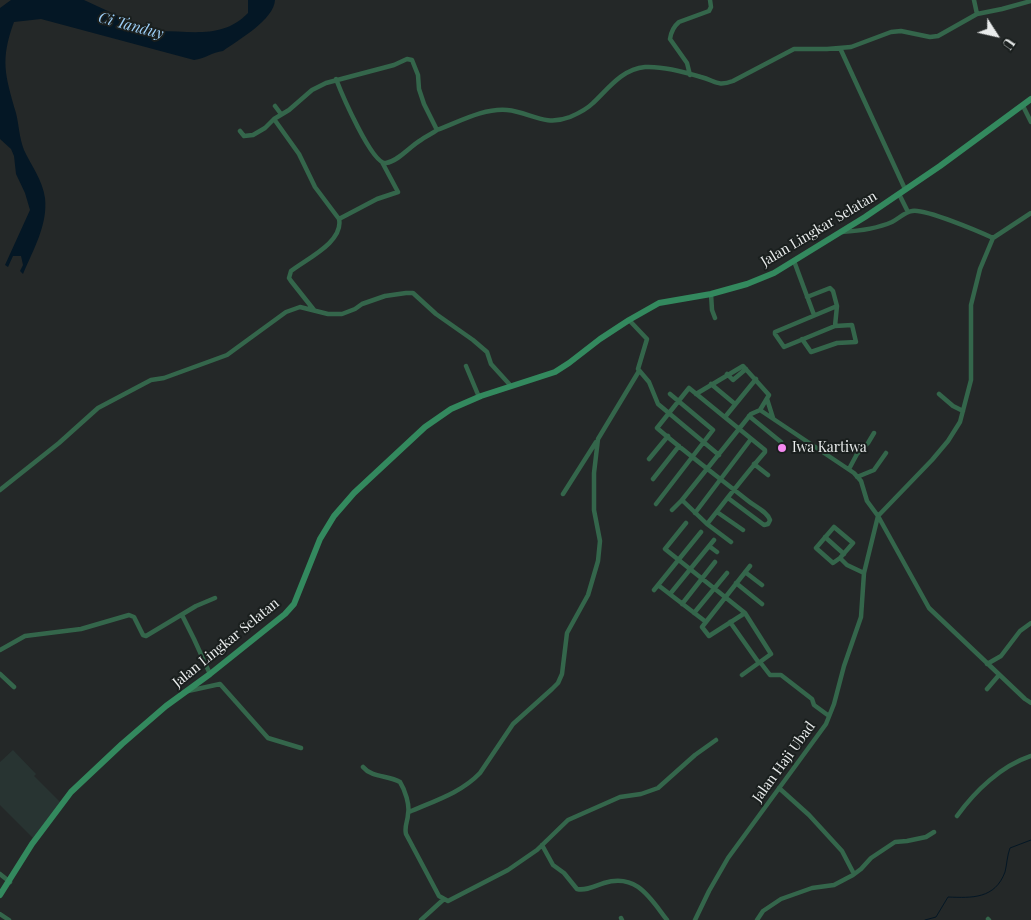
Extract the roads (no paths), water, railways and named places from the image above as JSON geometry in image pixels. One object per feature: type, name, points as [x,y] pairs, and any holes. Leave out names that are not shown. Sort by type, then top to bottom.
[{"type":"street","points":[[690,75],[687,63],[670,39],[671,34],[675,25],[679,22],[709,11],[710,0]]},
{"type":"street","points":[[974,0],[977,14]]},
{"type":"street","points":[[382,162],[386,163],[394,160],[438,130],[490,111],[508,110],[543,120],[565,118],[592,104],[619,78],[637,68],[660,67],[701,76],[723,85],[794,49],[851,47],[898,31],[930,37],[938,36],[977,14],[1031,1]]},
{"type":"street","points":[[840,48],[902,192],[908,212]]},
{"type":"street","points":[[240,131],[244,136],[253,135],[289,110],[312,90],[336,79],[394,65],[407,59],[412,60],[418,74],[419,89],[424,104],[438,130]]},
{"type":"street","points":[[336,79],[344,100],[360,131],[372,152],[382,162],[398,192],[377,199],[339,219]]},
{"type":"street","name":"Jalan Lingkar Selatan","points":[[0,896],[32,844],[71,792],[166,706],[187,692],[269,628],[294,604],[320,539],[334,516],[354,493],[417,432],[451,409],[479,397],[555,372],[600,339],[659,303],[711,294],[747,284],[774,273],[902,192],[1031,99]]},
{"type":"street","points":[[275,106],[281,114]]},
{"type":"street","points":[[1023,106],[1031,122]]},
{"type":"street","points":[[274,119],[299,154],[315,187],[339,219],[340,227],[334,238],[289,275],[291,281],[314,310]]},
{"type":"street","points":[[841,232],[882,226],[895,221],[908,212],[920,211],[970,227],[994,238]]},
{"type":"street","points":[[878,516],[932,460],[948,441],[960,422],[970,380],[971,305],[980,269],[994,238],[1031,213]]},
{"type":"street","points":[[794,261],[814,316]]},
{"type":"street","points":[[807,297],[830,288],[833,291],[838,306],[835,326]]},
{"type":"street","points":[[0,490],[59,443],[98,408],[151,380],[164,378],[227,354],[286,312],[300,307],[328,314],[342,314],[362,304],[385,296],[413,293],[436,314],[487,352],[491,364],[510,386]]},
{"type":"street","points":[[711,294],[712,310],[715,318]]},
{"type":"street","points":[[802,339],[811,352],[837,343],[856,342],[852,325],[835,326],[784,346],[775,333],[838,306]]},
{"type":"street","points":[[563,494],[639,371],[646,339],[629,320]]},
{"type":"street","points":[[672,510],[750,416],[760,410],[767,399],[768,393],[742,365],[696,394]]},
{"type":"street","points":[[466,366],[479,397]]},
{"type":"street","points":[[727,374],[733,380],[746,369]]},
{"type":"street","points":[[639,371],[649,382],[658,404],[719,455]]},
{"type":"street","points":[[725,417],[756,379]]},
{"type":"street","points":[[711,384],[735,404]]},
{"type":"street","points":[[708,524],[717,512],[728,498],[734,490],[754,464],[765,450],[688,388],[657,428],[734,490],[768,515],[770,520],[768,524],[764,525],[728,498]]},
{"type":"street","points":[[656,504],[713,430],[670,394]]},
{"type":"street","points":[[939,394],[953,406],[963,411]]},
{"type":"street","points":[[767,399],[773,418]]},
{"type":"street","points":[[760,410],[857,477],[864,489],[867,502],[878,516],[929,608],[1031,703]]},
{"type":"street","points":[[750,416],[781,442]]},
{"type":"street","points":[[848,469],[874,433]]},
{"type":"street","points":[[649,458],[668,436]]},
{"type":"street","points":[[409,812],[454,792],[474,779],[513,724],[558,683],[562,674],[568,634],[588,595],[598,560],[600,541],[594,510],[594,473],[598,438]]},
{"type":"street","points":[[695,513],[752,439]]},
{"type":"street","points":[[653,479],[679,446]]},
{"type":"street","points":[[857,477],[874,470],[886,453]]},
{"type":"street","points":[[754,464],[768,475]]},
{"type":"street","points":[[740,507],[746,499]]},
{"type":"street","points":[[682,500],[731,542]]},
{"type":"street","points":[[717,512],[743,530]]},
{"type":"street","name":"Jalan Haji Ubad","points":[[695,920],[718,874],[826,724],[861,617],[864,573],[878,516]]},
{"type":"street","points":[[686,522],[665,549],[745,613],[771,654],[742,675]]},
{"type":"street","points":[[834,527],[853,542],[833,564],[816,548],[825,537],[834,527]]},
{"type":"street","points":[[654,590],[678,558],[701,532]]},
{"type":"street","points":[[825,537],[842,556],[847,565],[864,573]]},
{"type":"street","points":[[670,594],[714,540]]},
{"type":"street","points":[[709,546],[717,552]]},
{"type":"street","points":[[682,604],[715,562]]},
{"type":"street","points":[[745,613],[709,636],[702,627],[750,566]]},
{"type":"street","points":[[745,572],[762,585]]},
{"type":"street","points":[[694,613],[727,573]]},
{"type":"street","points":[[736,583],[762,604]]},
{"type":"street","points":[[658,584],[706,622]]},
{"type":"street","points":[[0,650],[25,636],[81,629],[129,615],[134,617],[146,636],[196,606],[215,598]]},
{"type":"street","points":[[182,615],[210,674]]},
{"type":"street","points":[[730,622],[770,675],[781,675],[812,699],[814,705],[829,716]]},
{"type":"street","points":[[987,664],[1001,656],[1014,639],[1031,623]]},
{"type":"street","points":[[0,674],[14,687]]},
{"type":"street","points":[[987,689],[999,675]]},
{"type":"street","points":[[187,692],[220,684],[268,738],[302,748]]},
{"type":"street","points":[[363,767],[372,774],[400,782],[403,786],[409,812],[405,825],[406,834],[439,896],[448,901],[508,870],[542,845],[568,820],[620,797],[641,794],[658,788],[695,755],[716,740]]},
{"type":"street","points":[[957,816],[981,788],[1013,764],[1031,756]]},
{"type":"street","points":[[779,788],[809,815],[842,851],[854,874]]},
{"type":"street","points":[[757,920],[763,911],[781,899],[812,888],[834,884],[854,874],[874,855],[895,842],[926,837],[934,832]]},
{"type":"street","points":[[542,845],[553,865],[564,872],[577,889],[589,888],[606,882],[620,881],[632,884],[642,889],[667,920]]},
{"type":"street","points":[[0,874],[10,882]]},
{"type":"street","points":[[421,920],[444,898]]},
{"type":"street","points":[[0,914],[9,920]]},
{"type":"water","name":"Ci Tanduy","points":[[11,0],[84,0],[138,25],[149,26],[159,31],[207,32],[228,27],[238,21],[248,13],[248,0],[275,0],[269,15],[246,35],[223,51],[194,60],[41,19],[14,22],[7,47],[7,78],[22,145],[39,179],[45,198],[42,228],[23,274],[20,271],[23,265],[21,256],[13,256],[8,267],[5,265],[30,210],[25,193],[16,174],[14,156],[11,149],[0,139],[0,8]]},
{"type":"waterway","points":[[925,920],[936,917],[948,897],[974,897],[989,892],[1001,881],[1010,848],[1031,840]]},
{"type":"place","name":"Iwa Kartiwa","points":[[782,448]]}]
